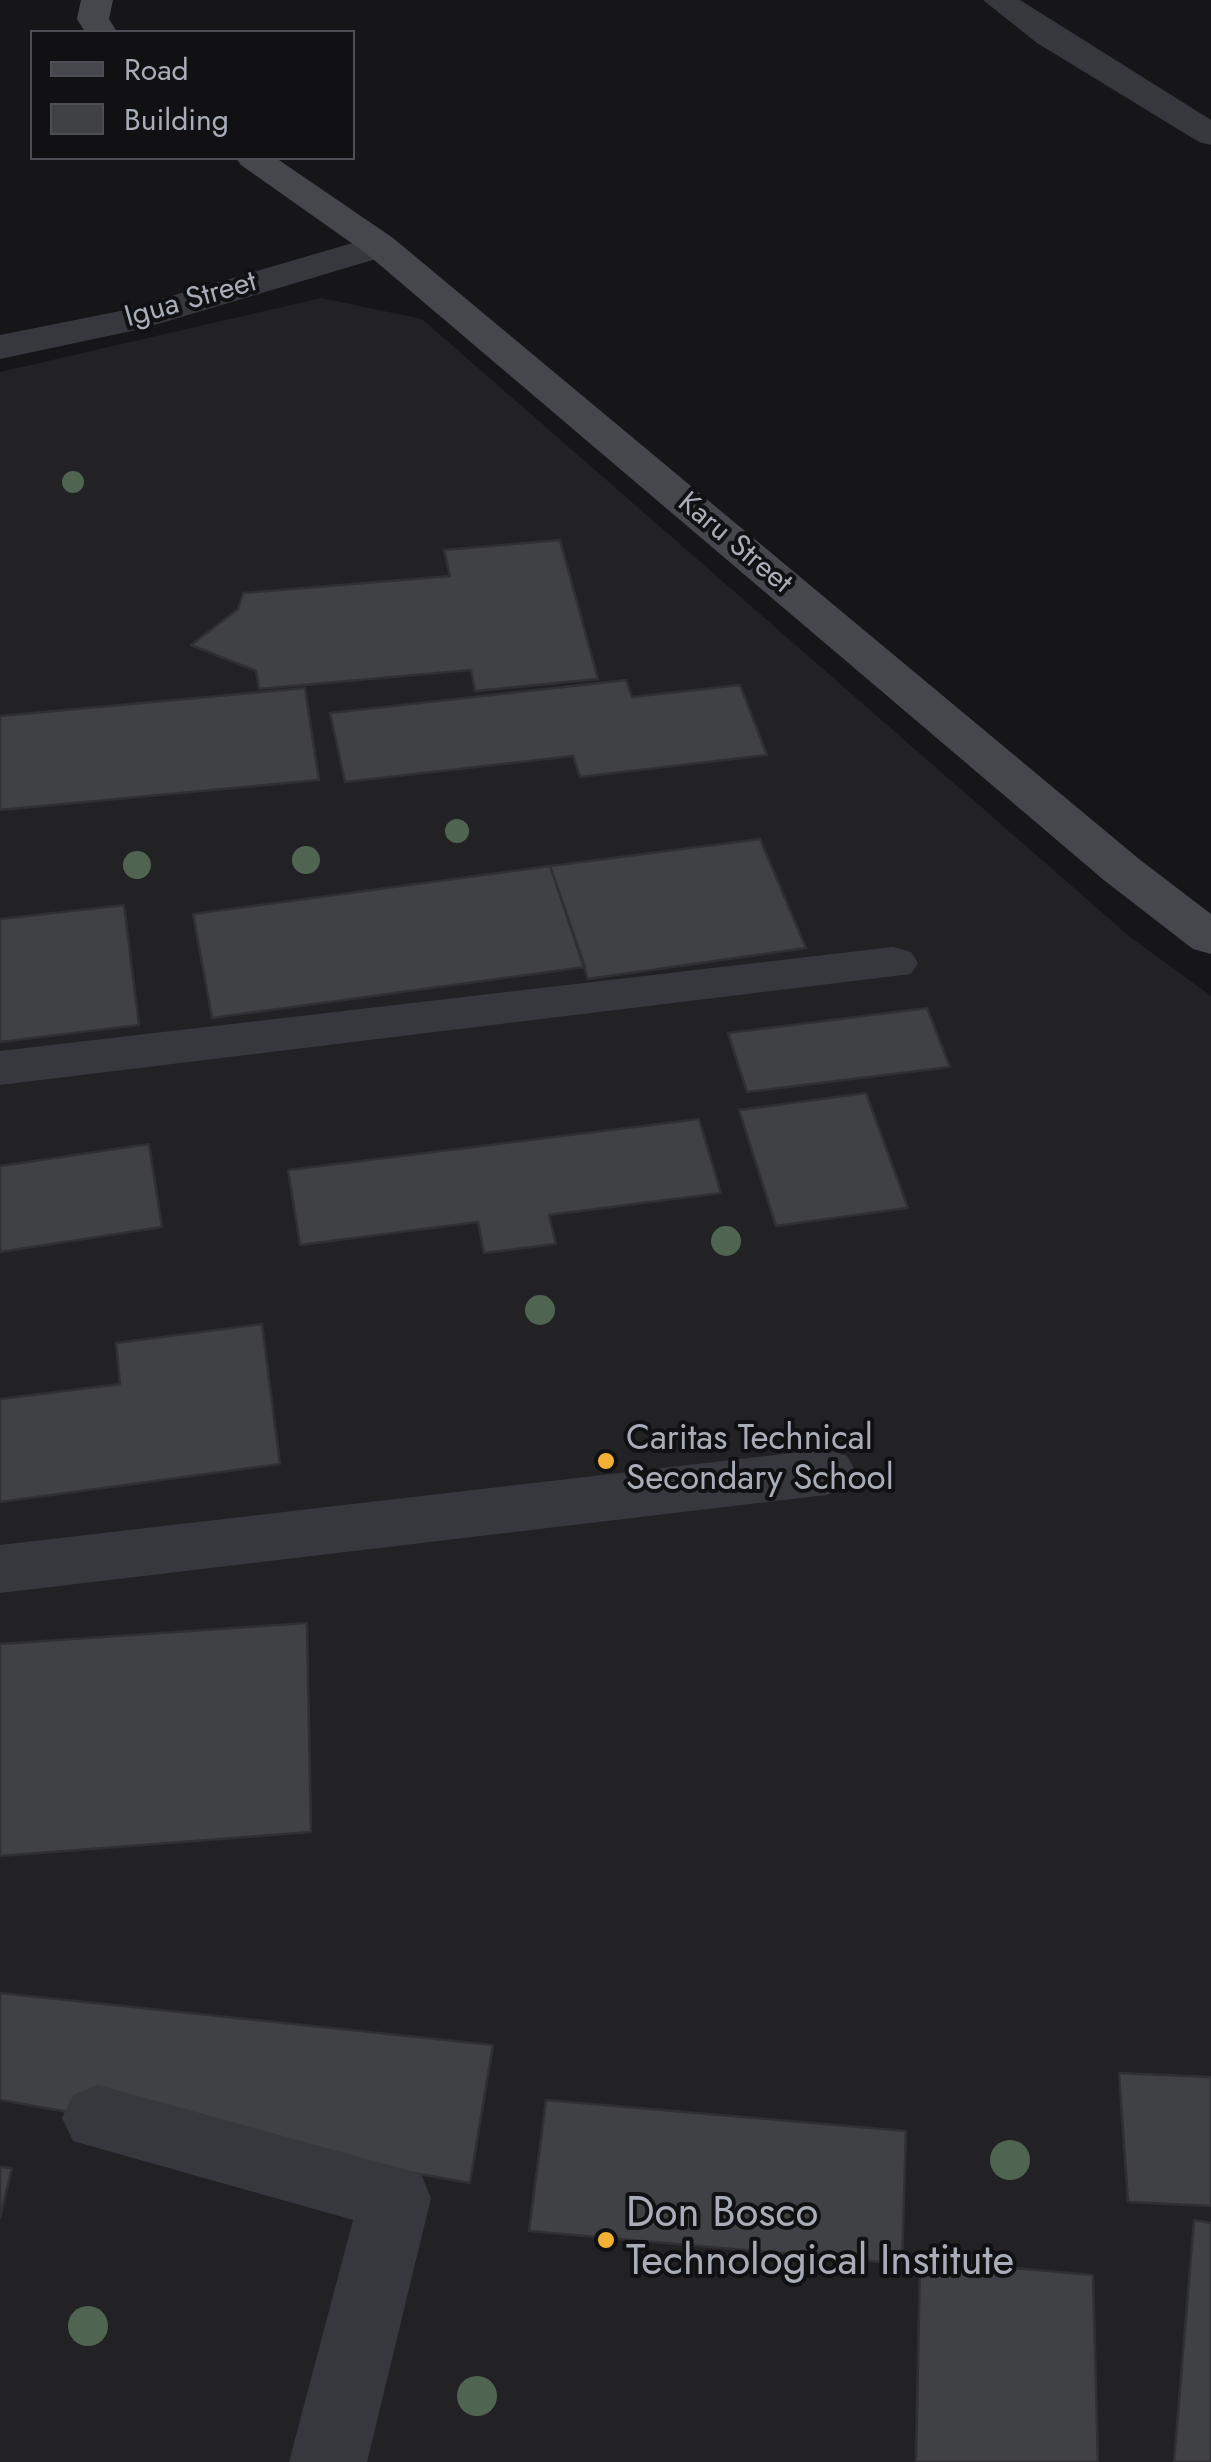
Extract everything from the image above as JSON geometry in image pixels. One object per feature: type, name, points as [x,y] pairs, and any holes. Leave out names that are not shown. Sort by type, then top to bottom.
[{"type":"street","points":[[97,0],[93,19],[101,30]]},
{"type":"street","points":[[999,0],[1211,135]]},
{"type":"street","name":"Karu Street","points":[[256,160],[380,246],[1122,870],[1211,938]]},
{"type":"street","name":"Igua Street","points":[[0,346],[127,321],[380,246]]},
{"type":"street","points":[[0,1068],[893,963]]},
{"type":"street","points":[[0,1570],[826,1472]]},
{"type":"street","points":[[98,2118],[395,2198],[328,2462]]},
{"type":"shaded area","name":"Caritas Technical Secondary School","points":[[321,298],[422,319],[1129,936],[1211,996],[1211,2462],[0,2462],[0,372]]},
{"type":"building","points":[[560,540],[598,679],[475,691],[471,670],[259,689],[256,671],[191,645],[238,609],[243,593],[450,576],[444,550]]},
{"type":"building","points":[[626,680],[632,697],[740,685],[767,755],[580,777],[573,756],[345,782],[330,713]]},
{"type":"building","points":[[305,688],[319,780],[0,810],[0,716]]},
{"type":"building","points":[[760,839],[806,948],[588,979],[550,866]]},
{"type":"building","points":[[550,866],[585,967],[212,1018],[193,914]]},
{"type":"building","points":[[124,905],[139,1025],[0,1042],[0,919]]},
{"type":"building","points":[[927,1008],[950,1067],[747,1092],[728,1033]]},
{"type":"building","points":[[866,1093],[908,1208],[776,1226],[739,1110]]},
{"type":"building","points":[[699,1119],[721,1193],[549,1215],[556,1244],[484,1253],[478,1222],[300,1245],[288,1170]]},
{"type":"building","points":[[149,1144],[162,1227],[0,1252],[0,1166]]},
{"type":"building","points":[[262,1324],[280,1464],[0,1502],[0,1399],[120,1384],[116,1343]]},
{"type":"building","points":[[307,1623],[311,1832],[0,1856],[0,1644]]},
{"type":"building","points":[[0,1993],[493,2045],[470,2183],[0,2100]]},
{"type":"building","points":[[1119,2073],[1211,2077],[1211,2206],[1128,2202]]},
{"type":"building","points":[[546,2100],[906,2131],[902,2264],[529,2231]]},
{"type":"building","points":[[0,2167],[12,2168],[0,2218]]},
{"type":"building","points":[[1194,2220],[1211,2223],[1211,2462],[1174,2462]]},
{"type":"building","points":[[920,2260],[1093,2275],[1098,2462],[916,2462]]},
{"type":"place","name":"Caritas Technical Secondary School","points":[[606,1461]]},
{"type":"place","name":"Don Bosco Technological Institute","points":[[606,2240]]}]
